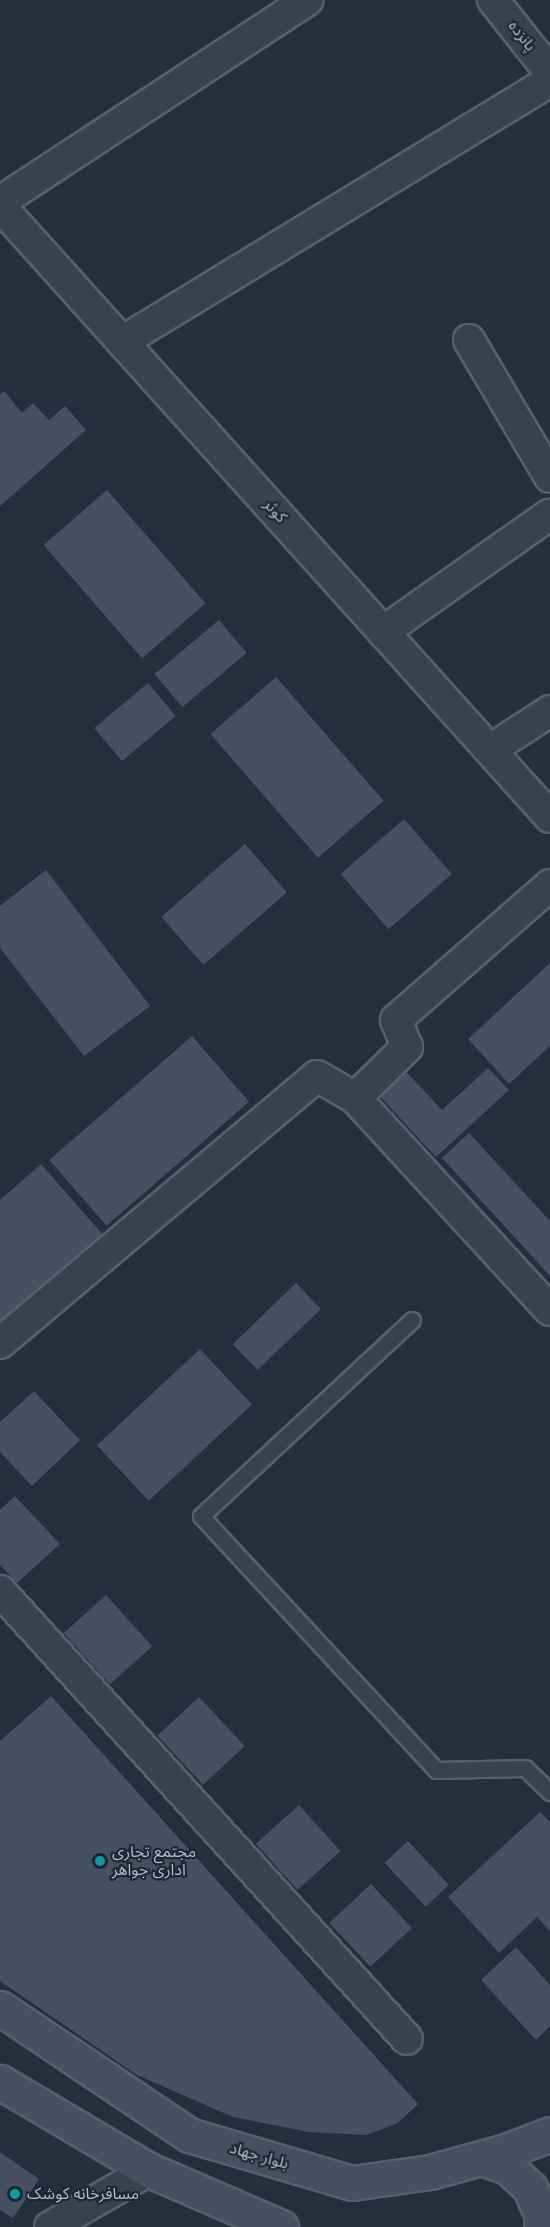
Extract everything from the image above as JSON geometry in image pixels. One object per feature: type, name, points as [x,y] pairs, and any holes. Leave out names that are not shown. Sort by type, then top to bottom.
[{"type":"street","points":[[0,204],[308,0]]},
{"type":"street","name":"پانزده","points":[[493,0],[550,72]]},
{"type":"street","points":[[122,342],[550,81]]},
{"type":"street","name":"کوثر","points":[[0,204],[550,817]]},
{"type":"street","points":[[469,340],[550,477]]},
{"type":"street","points":[[384,632],[550,514]]},
{"type":"street","points":[[490,750],[550,711]]},
{"type":"street","points":[[355,1098],[407,1047],[396,1020],[550,885]]},
{"type":"street","points":[[0,1343],[318,1076],[355,1098],[550,1310]]},
{"type":"street","points":[[0,1591],[407,2039]]},
{"type":"street","name":"بلوار جهاد","points":[[0,2008],[189,2136],[352,2183],[430,2172],[482,2158],[550,2134]]},
{"type":"street","points":[[0,2082],[149,2170],[281,2227]]},
{"type":"street","points":[[482,2158],[509,2168],[530,2188],[541,2214],[541,2227]]},
{"type":"street","points":[[50,2227],[149,2170]]},
{"type":"lane","points":[[412,1320],[201,1516],[436,1770],[525,1768],[550,1792]]},
{"type":"building","points":[[4,391],[22,413],[33,403],[49,420],[65,406],[86,430],[0,506],[0,394]]},
{"type":"building","points":[[107,490],[205,603],[142,658],[44,545]]},
{"type":"building","points":[[219,620],[247,653],[182,707],[155,674]]},
{"type":"building","points":[[276,677],[384,801],[318,858],[210,734]]},
{"type":"building","points":[[148,683],[176,716],[122,761],[94,728]]},
{"type":"building","points":[[404,819],[452,874],[388,929],[341,874]]},
{"type":"building","points":[[245,844],[287,892],[203,965],[161,917]]},
{"type":"building","points":[[46,870],[150,1006],[84,1056],[0,948],[0,906]]},
{"type":"building","points":[[550,963],[550,1046],[509,1084],[468,1039]]},
{"type":"building","points":[[192,1036],[249,1102],[106,1226],[49,1160]]},
{"type":"building","points":[[400,1065],[442,1110],[488,1068],[509,1090],[436,1157],[374,1090]]},
{"type":"building","points":[[469,1133],[550,1221],[550,1276],[442,1158]]},
{"type":"building","points":[[41,1164],[104,1236],[0,1327],[0,1200]]},
{"type":"building","points":[[296,1283],[321,1309],[258,1370],[233,1344]]},
{"type":"building","points":[[200,1349],[252,1405],[149,1501],[97,1445]]},
{"type":"building","points":[[34,1391],[80,1440],[32,1486],[0,1452],[0,1422]]},
{"type":"building","points":[[15,1496],[60,1544],[17,1583],[0,1565],[0,1510]]},
{"type":"building","points":[[106,1595],[152,1646],[110,1684],[64,1633]]},
{"type":"building","name":"مجتمع تجاری اداری جواهر","points":[[51,1696],[418,2104],[398,2123],[366,2135],[309,2132],[233,2117],[137,2075],[0,1981],[0,1741]]},
{"type":"building","points":[[199,1697],[245,1746],[203,1785],[157,1736]]},
{"type":"building","points":[[299,1805],[340,1851],[297,1890],[256,1844]]},
{"type":"building","points":[[540,1812],[550,1822],[550,1931],[537,1917],[499,1953],[448,1897]]},
{"type":"building","points":[[408,1841],[449,1885],[426,1907],[385,1863]]},
{"type":"building","points":[[371,1884],[412,1928],[370,1967],[329,1923]]},
{"type":"building","points":[[516,1947],[550,1985],[550,2026],[536,2040],[481,1980]]},
{"type":"building","name":"مسافرخانه کوشک","points":[[0,2152],[39,2179],[13,2218],[0,2210]]},
{"type":"place","name":"مجتمع تجاری اداری جواهر","points":[[100,1861]]},
{"type":"place","name":"مسافرخانه کوشک","points":[[15,2194]]}]
